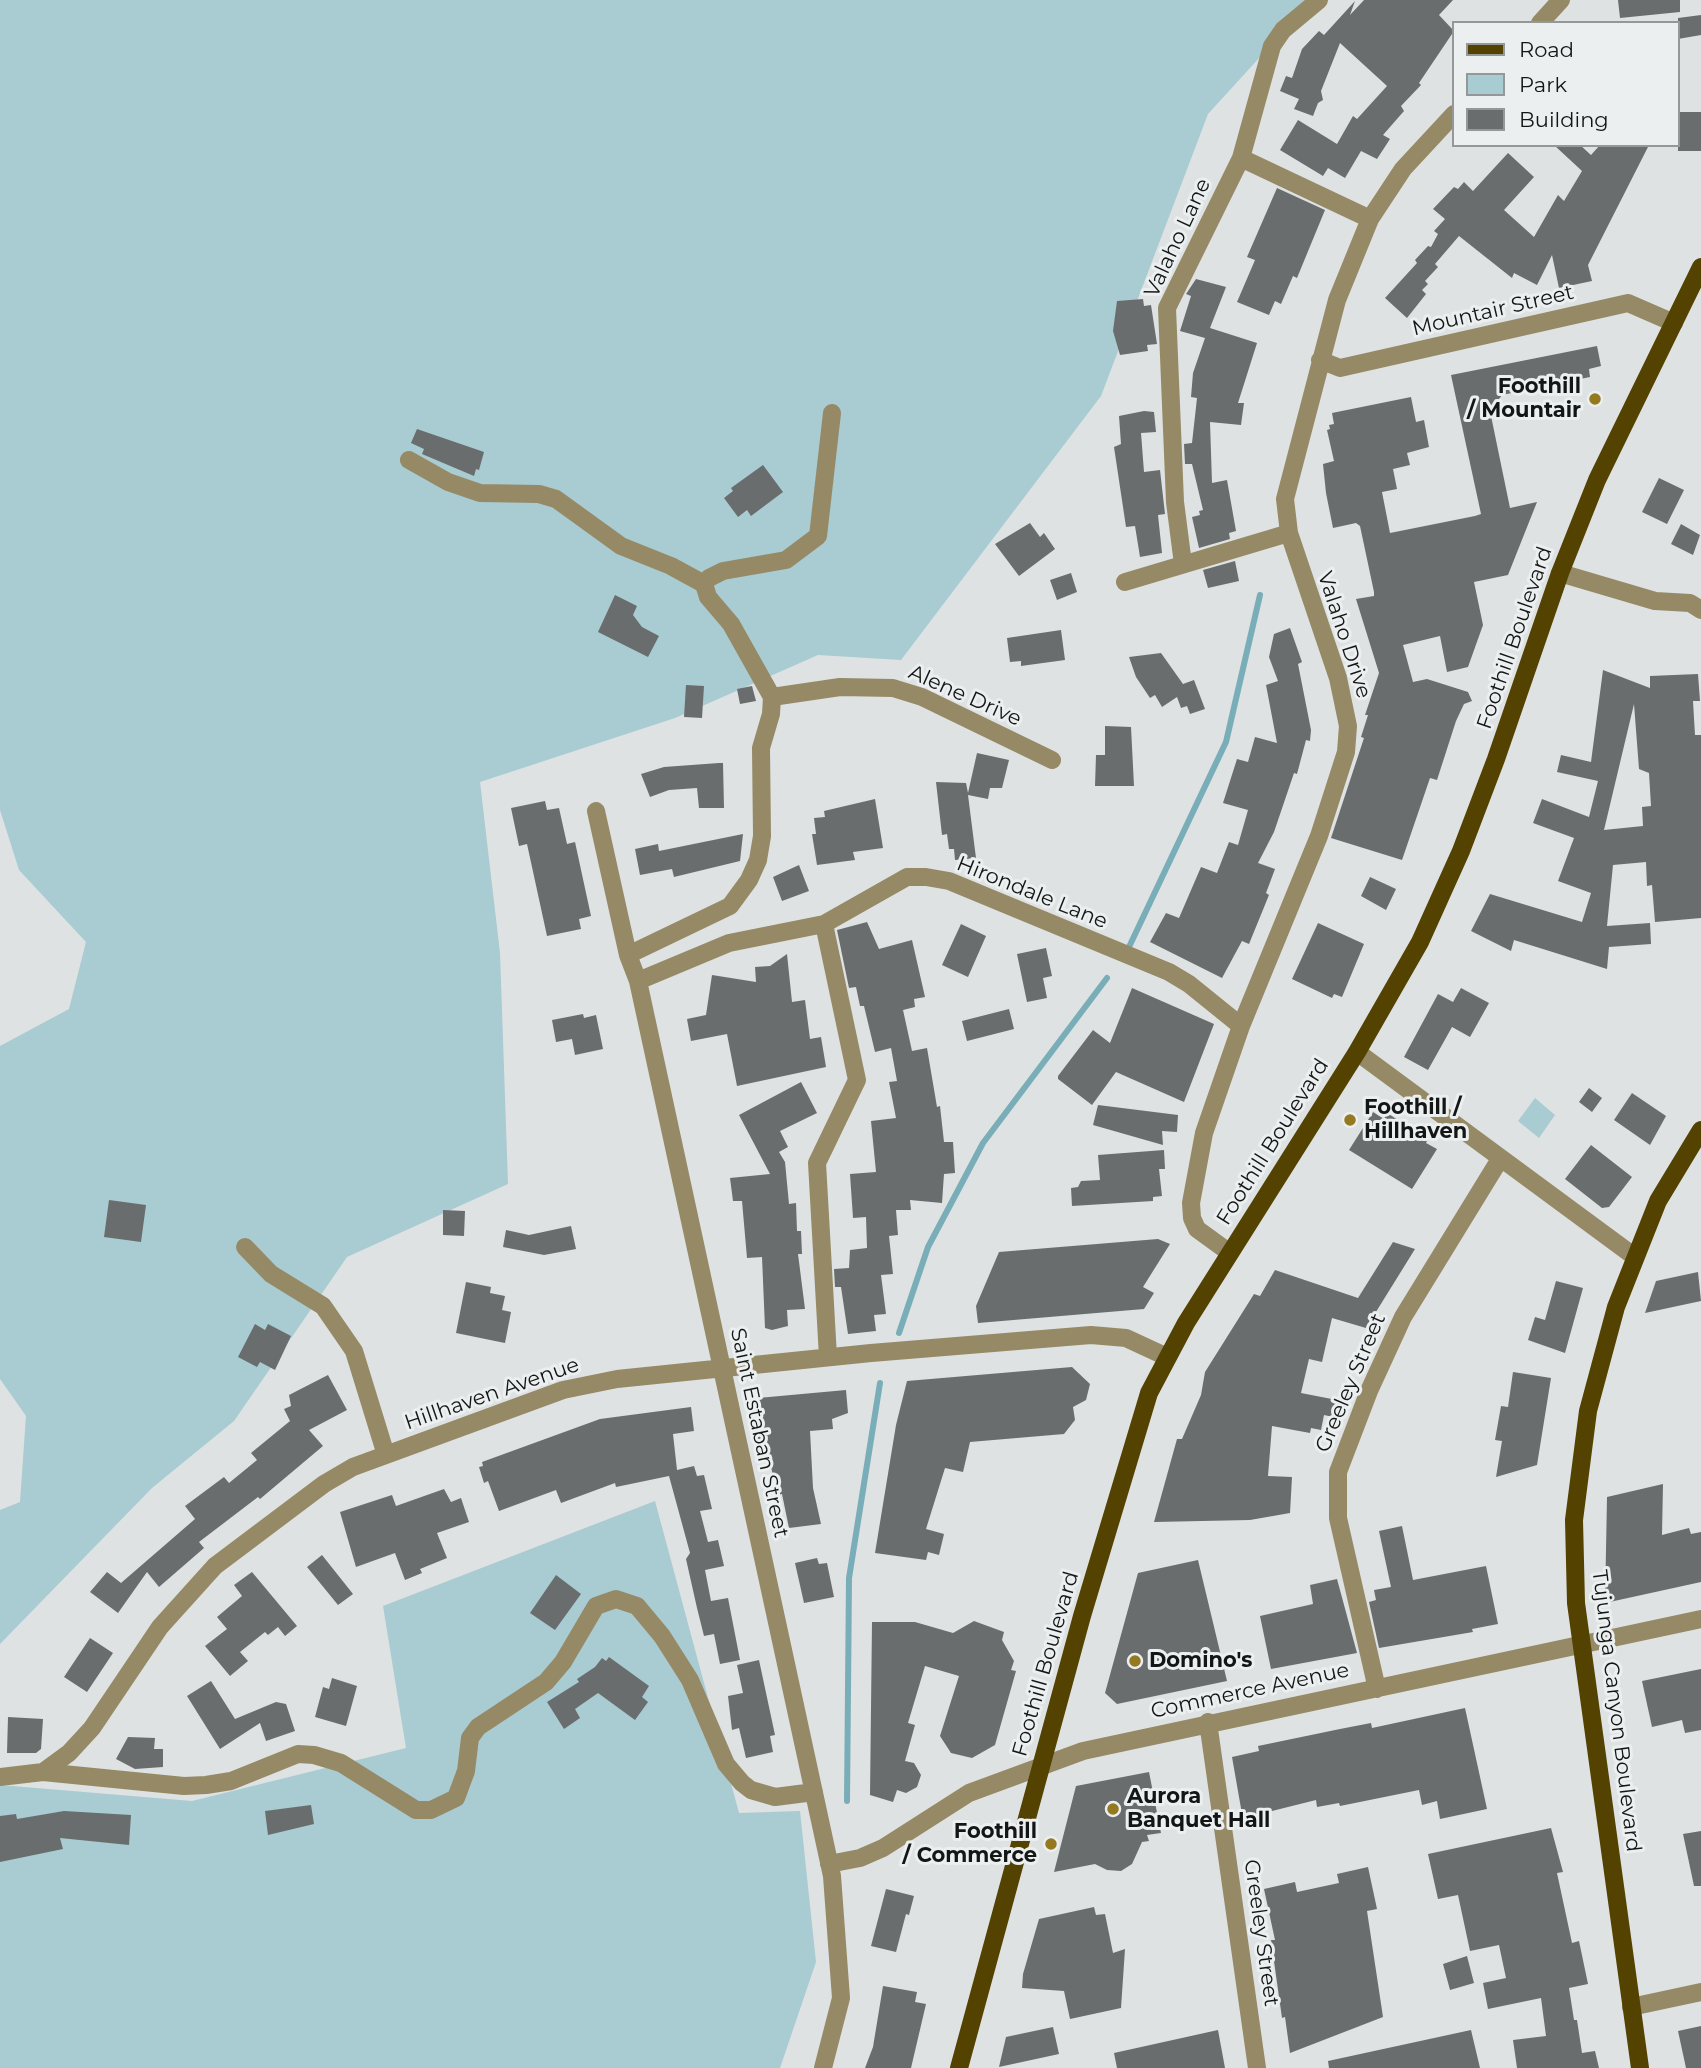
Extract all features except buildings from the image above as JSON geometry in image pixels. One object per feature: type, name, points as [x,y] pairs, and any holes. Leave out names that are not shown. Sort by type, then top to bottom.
[{"type":"main road","name":"Foothill Boulevard","points":[[959,2068],[1040,1768],[1138,1425],[1167,1357],[1357,1052],[1420,942],[1461,851],[1496,759],[1560,573],[1597,480],[1701,267]]},
{"type":"main road","name":"Tujunga Canyon Boulevard","points":[[1640,2068],[1576,1603],[1574,1556],[1578,1466],[1603,1348],[1635,1257],[1658,1201],[1701,1130]]},
{"type":"street","name":"Valaho Lane","points":[[1183,564],[1175,502],[1167,308],[1241,158],[1277,37],[1319,0]]},
{"type":"street","points":[[1542,21],[1562,0]]},
{"type":"street","name":"Valaho Drive","points":[[1230,1253],[1198,1229],[1191,1213],[1210,1108],[1319,836],[1346,752],[1348,726],[1345,701],[1289,534],[1285,499],[1337,300],[1370,219],[1403,169],[1452,116]]},
{"type":"street","points":[[1241,158],[1370,219]]},
{"type":"street","name":"Mountair Street","points":[[1320,360],[1340,368],[1628,303],[1674,323]]},
{"type":"street","points":[[704,584],[709,578],[723,571],[786,560],[818,536],[832,413]]},
{"type":"street","points":[[409,460],[448,482],[480,493],[539,494],[556,499],[621,546],[671,566],[704,584],[708,597],[731,624],[772,697],[771,714],[761,748],[760,849],[749,880],[730,906],[628,955]]},
{"type":"street","points":[[1125,582],[1289,534]]},
{"type":"street","points":[[1560,573],[1655,601],[1690,603],[1701,610]]},
{"type":"street","name":"Alene Drive","points":[[772,697],[840,687],[893,688],[922,697],[1052,760]]},
{"type":"street","name":"Saint Estaban Street","points":[[596,811],[628,955],[638,981],[829,1864],[837,1926],[841,1998],[823,2068]]},
{"type":"street","name":"Hirondale Lane","points":[[638,981],[729,943],[824,924],[907,877],[949,881],[1169,972],[1241,1026]]},
{"type":"street","points":[[824,924],[856,1080],[817,1163],[828,1357]]},
{"type":"street","points":[[1357,1052],[1635,1257]]},
{"type":"street","name":"Greeley Street","points":[[1377,1689],[1338,1518],[1338,1472],[1368,1391],[1403,1317],[1500,1159]]},
{"type":"street","points":[[245,1247],[271,1274],[323,1306],[355,1351],[386,1455]]},
{"type":"street","name":"Hillhaven Avenue","points":[[43,1772],[69,1753],[92,1728],[160,1628],[215,1566],[324,1483],[353,1467],[591,1383],[828,1357],[1091,1335],[1126,1338],[1167,1357]]},
{"type":"street","points":[[0,1777],[43,1772],[184,1786],[206,1785],[231,1781],[298,1754],[314,1755],[341,1763],[416,1810],[431,1810],[456,1798],[466,1771],[470,1738],[478,1727],[546,1682],[563,1662],[596,1606],[616,1599],[637,1606],[669,1647],[690,1680],[726,1764],[742,1783],[751,1790],[775,1797],[814,1792]]},
{"type":"street","name":"Commerce Avenue","points":[[829,1864],[870,1854],[969,1793],[1083,1751],[1208,1722],[1377,1689],[1701,1619]]},
{"type":"street","name":"Greeley Street","points":[[1208,1722],[1257,2068]]},
{"type":"street","points":[[1631,2007],[1701,1992]]},
{"type":"green space","points":[[0,0],[1312,0],[1208,114],[1101,396],[901,660],[818,655],[675,718],[480,782],[500,953],[508,1184],[347,1257],[234,1421],[152,1488],[0,1644],[0,1510],[20,1502],[26,1416],[0,1379],[0,1046],[69,1009],[86,942],[19,870],[0,810]]},
{"type":"green space","points":[[1535,1098],[1555,1115],[1539,1138],[1518,1121]]},
{"type":"green space","points":[[655,1501],[739,1813],[800,1811],[816,1962],[780,2068],[0,2068],[0,1785],[192,1801],[406,1748],[383,1606]]},
{"type":"waterway","points":[[1129,947],[1226,742],[1260,595]]},
{"type":"waterway","points":[[899,1333],[928,1247],[983,1143],[1107,978]]},
{"type":"waterway","points":[[847,1801],[849,1578],[880,1383]]},
{"type":"place","name":"Foothill / Mountair","points":[[1595,399]]},
{"type":"place","name":"Foothill / Hillhaven","points":[[1350,1120]]},
{"type":"place","name":"Domino's","points":[[1135,1661]]},
{"type":"place","name":"Aurora Banquet Hall","points":[[1113,1809]]},
{"type":"place","name":"Foothill / Commerce","points":[[1051,1844]]}]
